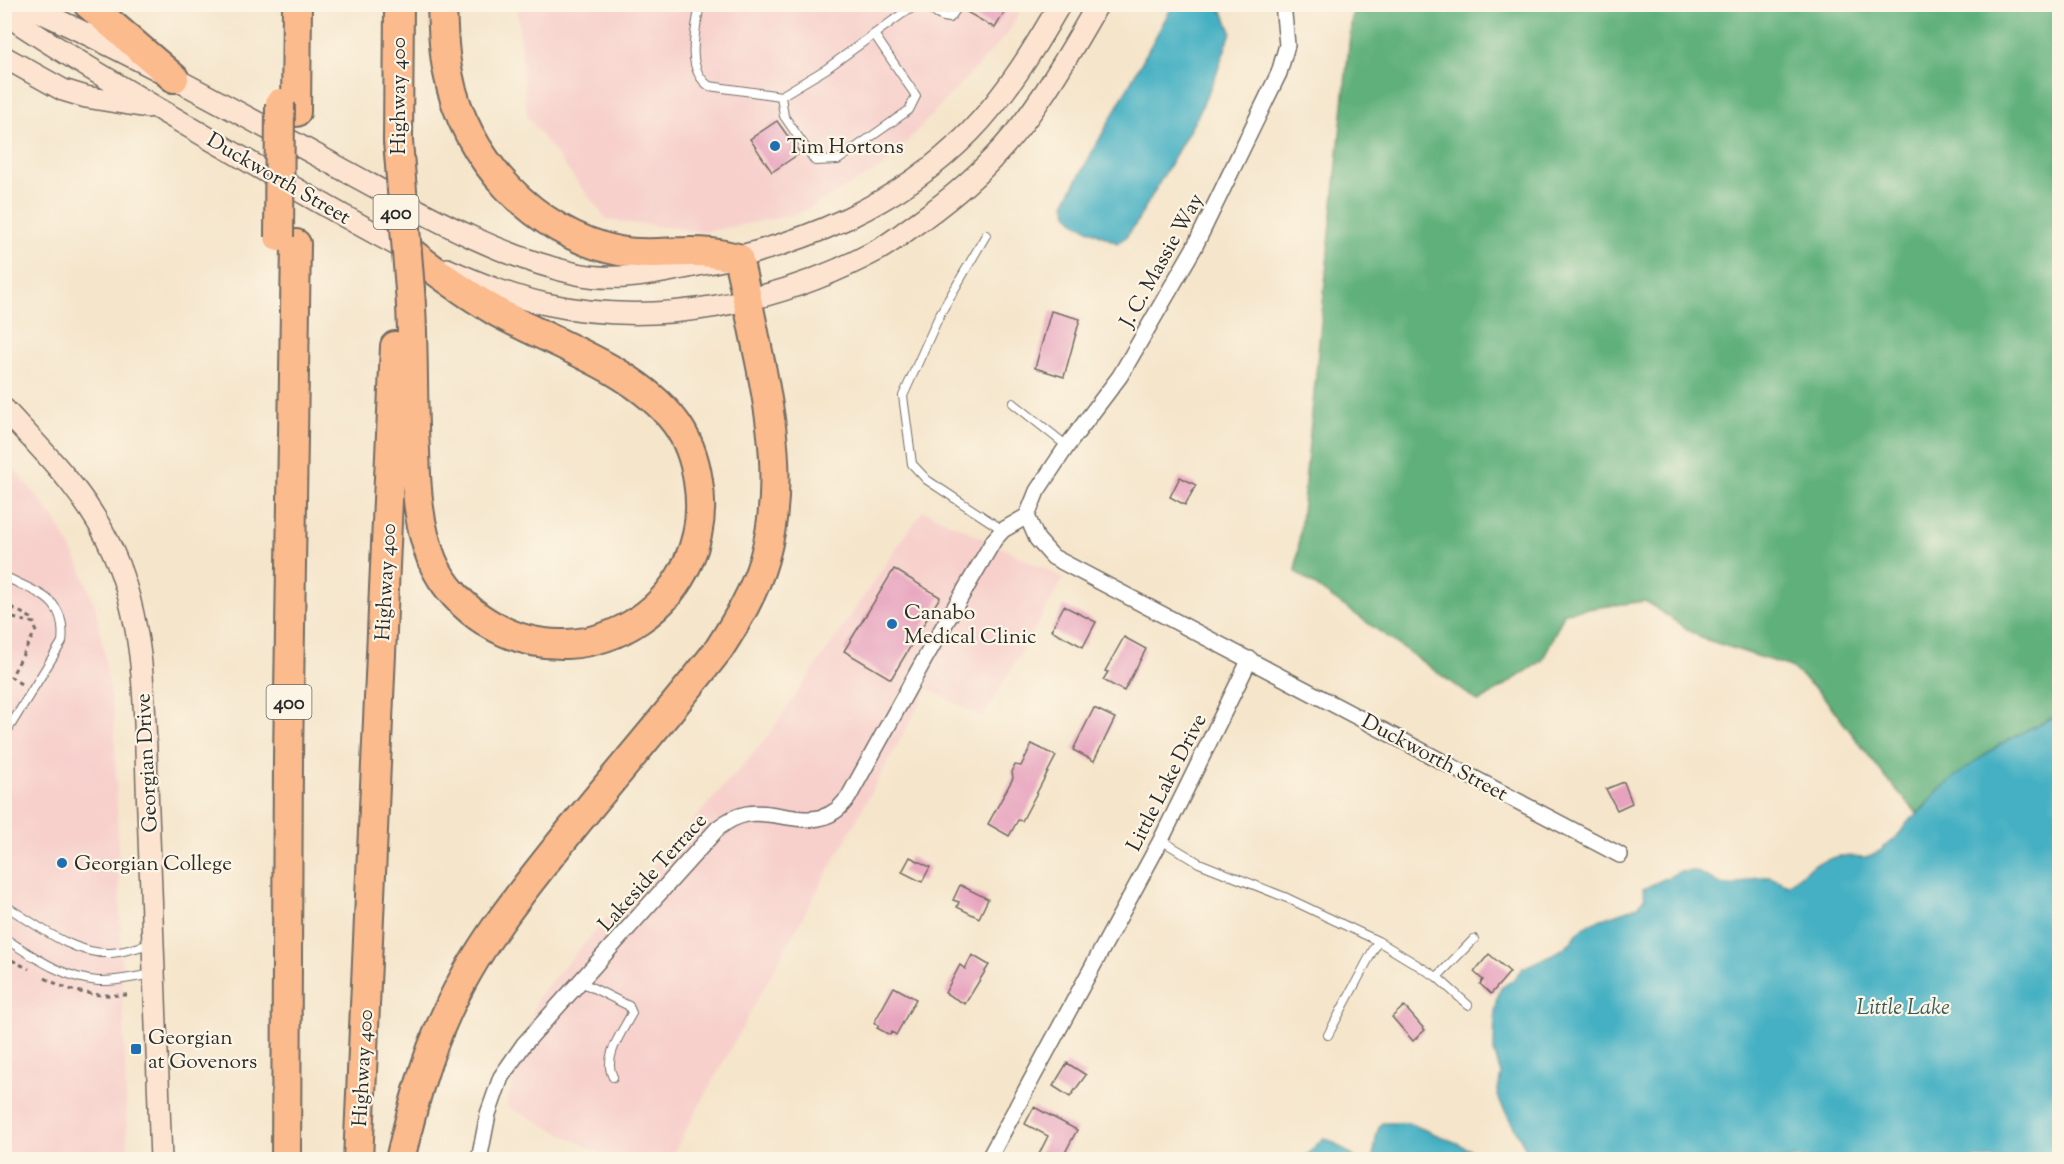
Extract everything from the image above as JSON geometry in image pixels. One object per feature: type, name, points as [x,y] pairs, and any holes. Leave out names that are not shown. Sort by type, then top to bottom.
[{"type":"highway","points":[[88,4],[174,78]]},
{"type":"highway","points":[[280,4],[288,107]]},
{"type":"highway","name":"400","points":[[286,1160],[288,107],[297,4]]},
{"type":"highway","name":"Highway 400","points":[[358,1160],[396,334],[402,287],[398,141],[399,4]]},
{"type":"highway","points":[[400,1160],[412,1106],[430,1056],[447,1012],[469,970],[518,895],[719,649],[736,623],[764,560],[775,493],[771,418],[738,258],[710,252],[670,254],[619,251],[571,234],[521,202],[482,156],[460,114],[448,74],[442,4]]},
{"type":"highway","points":[[402,287],[417,490],[424,534],[433,562],[455,596],[477,616],[500,630],[546,643],[575,644],[600,640],[645,616],[659,604],[678,580],[687,564],[698,532],[699,484],[684,435],[674,420],[650,396],[611,369],[496,311],[453,284],[408,250]]},
{"type":"main road","name":"Duckworth Street","points":[[23,4],[174,78],[449,227],[489,245],[556,268],[589,276],[616,277],[648,274],[738,258],[788,244],[822,231],[884,199],[954,148],[998,100],[1029,57],[1060,4]]},
{"type":"main road","name":"Duckworth Street","points":[[4,13],[156,108],[408,250],[457,274],[545,304],[621,314],[698,309],[748,300],[816,280],[878,250],[949,200],[995,157],[1019,129],[1070,52],[1098,4]]},
{"type":"main road","points":[[4,57],[63,90],[109,102],[156,108]]},
{"type":"main road","name":"Georgian Drive","points":[[4,409],[68,478],[85,501],[113,552],[124,581],[139,641],[156,973],[160,1160]]},
{"type":"street","name":"J. C. Massie Way","points":[[1027,516],[1037,491],[1067,446],[1120,376],[1194,248],[1279,73],[1287,45],[1283,4]]},
{"type":"street","name":"Lakeside Terrace","points":[[479,1160],[488,1114],[501,1077],[524,1044],[718,828],[734,817],[750,814],[767,813],[807,819],[824,817],[836,811],[848,798],[928,652],[994,540],[1003,530],[1027,516]]},
{"type":"street","points":[[1027,516],[1037,539],[1053,557],[1250,659]]},
{"type":"street","name":"Little Lake Drive","points":[[988,1160],[1161,840],[1250,659]]},
{"type":"street","name":"Duckworth Street","points":[[1250,659],[1620,855]]},
{"type":"lane","points":[[700,4],[693,45],[696,70],[700,80],[709,86],[781,96],[826,69],[919,4]]},
{"type":"lane","points":[[926,4],[943,18],[951,18],[960,4]]},
{"type":"lane","points":[[781,96],[784,116],[815,161],[838,160],[909,111],[916,96],[874,34]]},
{"type":"lane","points":[[986,235],[939,314],[903,396],[912,464],[927,480],[1003,530]]},
{"type":"lane","points":[[1013,403],[1067,446]]},
{"type":"lane","points":[[4,576],[51,601],[58,609],[64,626],[62,642],[4,736]]},
{"type":"lane","points":[[1161,840],[1199,863],[1287,898],[1377,941],[1437,977],[1468,1005]]},
{"type":"lane","points":[[4,905],[79,948],[113,953],[154,943]]},
{"type":"lane","points":[[4,938],[45,963],[80,978],[100,981],[156,973]]},
{"type":"lane","points":[[1437,977],[1474,939]]},
{"type":"lane","points":[[1328,1035],[1377,941]]},
{"type":"lane","points":[[581,982],[629,1006],[633,1013],[612,1052],[609,1069],[613,1077]]},
{"type":"path","points":[[4,603],[31,618],[36,630],[11,677],[21,684],[15,694]]},
{"type":"path","points":[[4,616],[34,623]]},
{"type":"shaded area","points":[[517,5],[1024,5],[1007,34],[883,167],[798,214],[703,232],[607,220],[527,117]]},
{"type":"shaded area","name":"Georgian College","points":[[4,457],[53,516],[79,563],[96,608],[105,658],[114,716],[128,1159],[5,1159]]},
{"type":"shaded area","points":[[923,510],[1064,578],[983,718],[928,689],[670,1159],[611,1159],[506,1106],[538,996],[765,740]]},
{"type":"green space","points":[[1353,5],[2059,5],[2059,715],[2001,744],[1934,795],[1918,814],[1886,778],[1823,696],[1791,667],[1701,638],[1645,601],[1565,612],[1542,661],[1479,702],[1296,572]]},
{"type":"water","points":[[1173,5],[1213,5],[1224,14],[1231,32],[1216,75],[1197,117],[1135,225],[1126,237],[1117,243],[1078,224],[1069,216],[1065,202]]},
{"type":"water","name":"Little Lake","points":[[2059,715],[2059,1159],[1527,1159],[1530,1156],[1497,1096],[1501,1074],[1494,1051],[1496,1002],[1501,988],[1513,980],[1523,968],[1561,950],[1579,931],[1591,923],[1639,906],[1645,897],[1643,889],[1679,872],[1695,871],[1723,885],[1733,886],[1757,877],[1770,877],[1788,885],[1815,864],[1839,856],[1867,857],[1880,851],[1927,805],[1934,795],[1957,775],[2001,744]]},
{"type":"water","points":[[1382,1123],[1408,1123],[1457,1143],[1487,1159],[1372,1159],[1379,1127]]},
{"type":"water","points":[[1324,1138],[1333,1142],[1357,1159],[1302,1159]]},
{"type":"building","points":[[966,4],[1009,4],[995,28],[963,10]]},
{"type":"building","name":"Tim Hortons","points":[[777,121],[800,153],[772,172],[750,139]]},
{"type":"building","points":[[1051,311],[1080,319],[1064,377],[1035,368]]},
{"type":"building","points":[[1180,477],[1196,485],[1185,505],[1170,497]]},
{"type":"building","name":"Canabo Medical Clinic","points":[[894,569],[940,597],[891,679],[844,651]]},
{"type":"building","points":[[1064,606],[1096,622],[1083,647],[1051,630]]},
{"type":"building","points":[[1124,637],[1146,649],[1124,691],[1103,680],[1108,672],[1105,671]]},
{"type":"building","points":[[1094,708],[1115,718],[1094,761],[1073,750]]},
{"type":"building","points":[[1032,744],[1056,756],[1022,821],[1018,820],[1009,836],[988,824],[1013,778],[1012,772],[1015,765],[1021,766]]},
{"type":"building","points":[[1624,782],[1632,803],[1617,810],[1606,789]]},
{"type":"building","points":[[910,857],[930,867],[922,882],[902,872]]},
{"type":"building","points":[[960,885],[988,899],[979,918],[957,907],[959,902],[953,900]]},
{"type":"building","points":[[1489,954],[1510,972],[1491,994],[1480,984],[1483,980],[1474,972]]},
{"type":"building","points":[[972,955],[989,965],[965,1004],[945,993],[960,965],[965,969]]},
{"type":"building","points":[[894,987],[916,999],[896,1035],[892,1032],[890,1035],[877,1028],[879,1026],[874,1023]]},
{"type":"building","points":[[1404,1006],[1425,1030],[1413,1041],[1392,1017]]},
{"type":"building","points":[[1067,1063],[1086,1075],[1070,1097],[1053,1086]]},
{"type":"building","points":[[1034,1107],[1077,1130],[1061,1160],[1036,1160],[1048,1136],[1025,1124]]},
{"type":"place","name":"Tim Hortons","points":[[775,146]]},
{"type":"place","name":"Canabo Medical Clinic","points":[[892,624]]},
{"type":"place","name":"Georgian College","points":[[62,863]]},
{"type":"place","name":"Georgian at Govenors","points":[[136,1049]]}]
